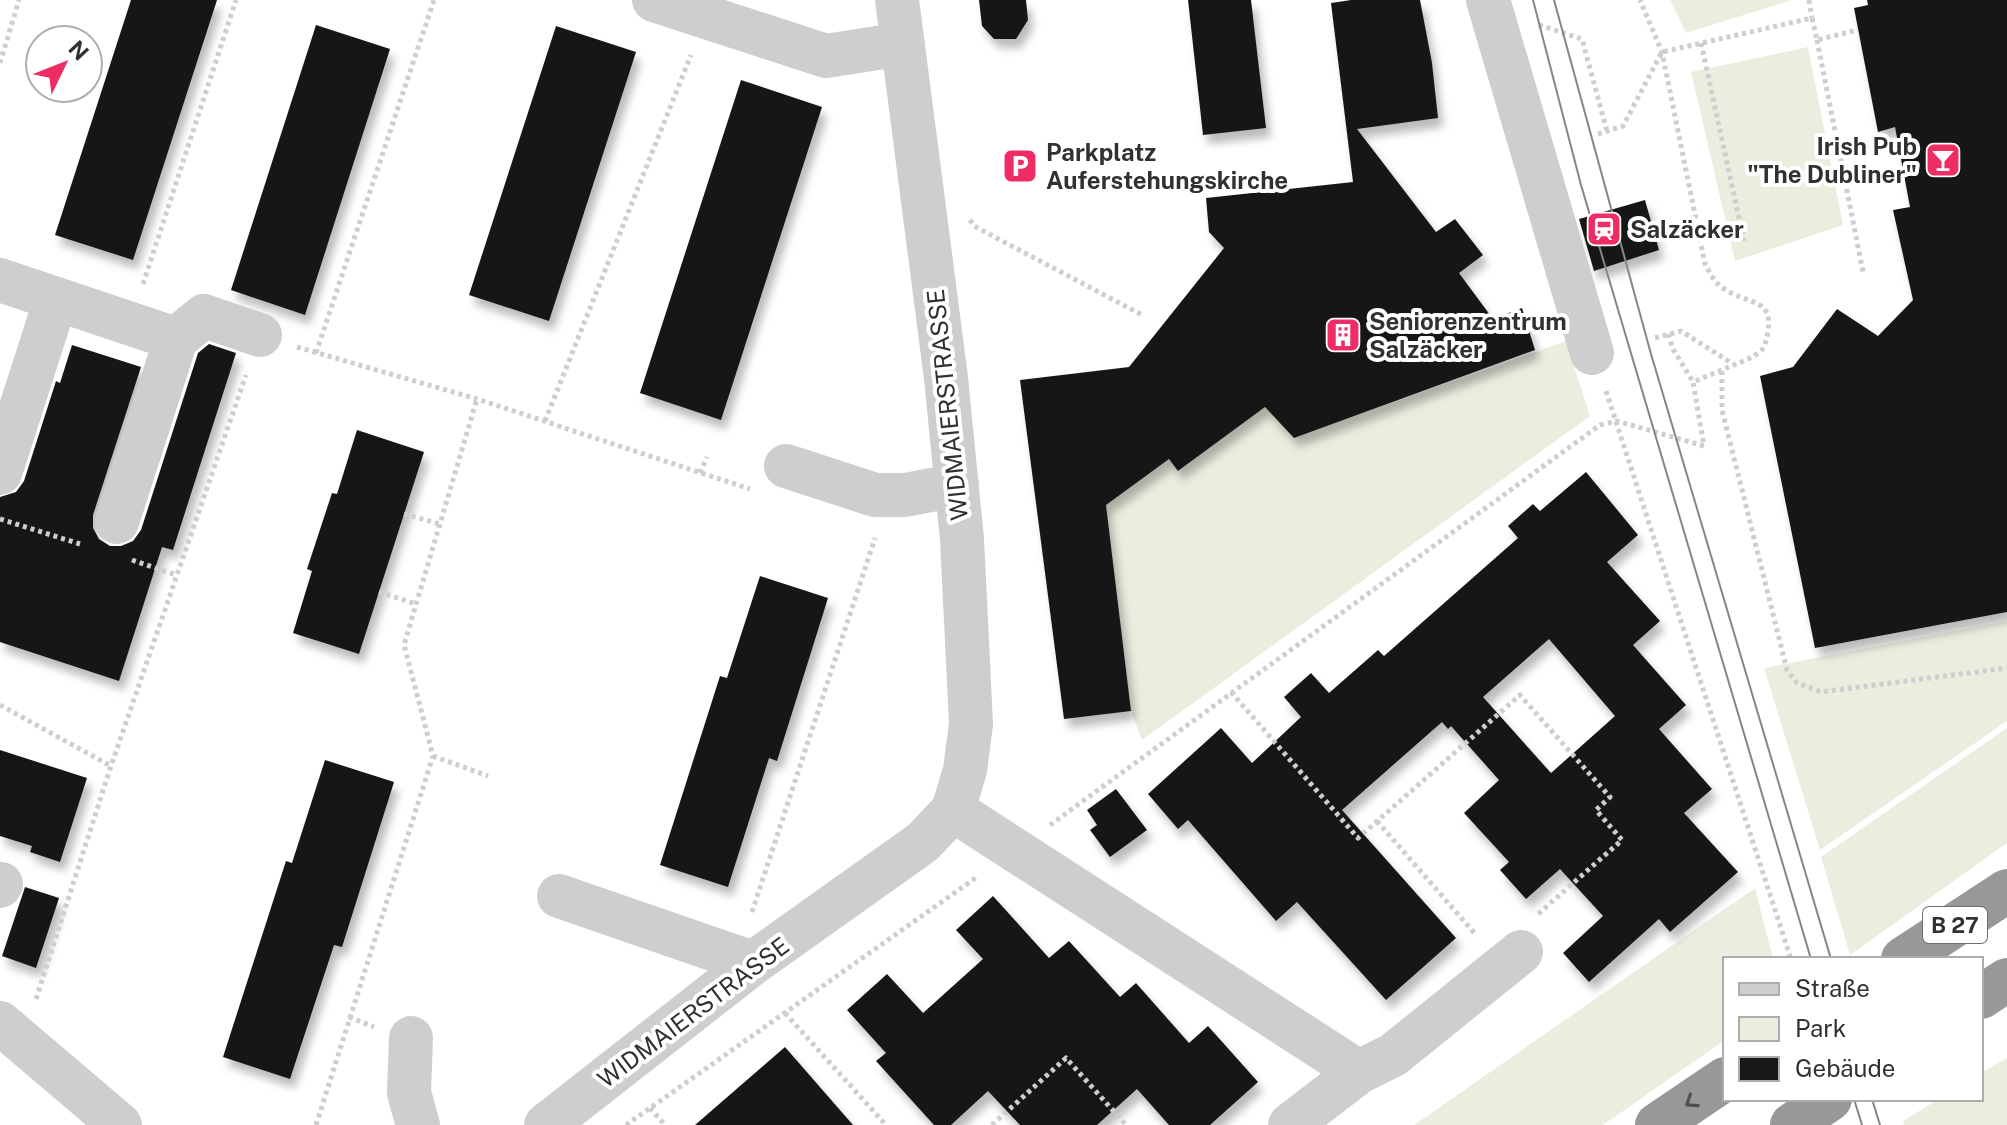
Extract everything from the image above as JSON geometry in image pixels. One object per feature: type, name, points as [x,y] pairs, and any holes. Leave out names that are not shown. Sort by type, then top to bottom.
[{"type":"highway","name":"B 27","points":[[1906,957],[2007,891]]},
{"type":"highway","points":[[1983,996],[2007,980]]},
{"type":"highway","points":[[1657,1125],[1723,1080]]},
{"type":"highway","points":[[1792,1125],[1827,1101]]},
{"type":"street","points":[[654,0],[826,56],[903,44]]},
{"type":"street","name":"WIDMAIERSTRASSE","points":[[546,1125],[753,963],[923,842],[953,810],[965,770],[971,724],[957,485],[897,0]]},
{"type":"street","points":[[1488,0],[1592,353]]},
{"type":"street","points":[[0,280],[176,339]]},
{"type":"street","points":[[0,473],[56,299]]},
{"type":"street","points":[[117,522],[176,339],[204,316],[260,335]]},
{"type":"street","points":[[772,479],[875,495],[905,495],[957,485]]},
{"type":"street","points":[[953,810],[1359,1072]]},
{"type":"street","points":[[559,896],[753,963]]},
{"type":"street","points":[[1290,1125],[1359,1072],[1393,1055],[1512,959]]},
{"type":"street","points":[[11,1032],[120,1125]]},
{"type":"street","points":[[411,1038],[409,1093],[418,1125]]},
{"type":"path","points":[[0,63],[19,0]]},
{"type":"path","points":[[130,323],[236,0]]},
{"type":"path","points":[[316,353],[434,0]]},
{"type":"path","points":[[1640,0],[1662,52],[1705,264],[1717,284],[1761,304],[1769,320],[1764,348],[1753,357],[1693,382]]},
{"type":"path","points":[[1809,0],[1863,272]]},
{"type":"path","points":[[545,421],[706,17]]},
{"type":"path","points":[[1598,134],[1623,126],[1662,52],[1812,18]]},
{"type":"path","points":[[1529,22],[1582,39],[1607,131]]},
{"type":"path","points":[[1817,40],[1857,30]]},
{"type":"path","points":[[1701,43],[1744,241]]},
{"type":"path","points":[[966,215],[974,226],[1144,316]]},
{"type":"path","points":[[1655,338],[1681,331],[1733,365]]},
{"type":"path","points":[[626,1125],[1016,852],[1600,425],[1617,421],[1704,446],[1693,382],[1673,349],[1668,334]]},
{"type":"path","points":[[11,1032],[111,766],[260,335],[477,399],[700,473],[772,479]]},
{"type":"path","points":[[1722,371],[1722,410],[1787,670],[1797,683],[1821,692],[2007,668]]},
{"type":"path","points":[[316,1125],[433,756],[404,645],[477,399]]},
{"type":"path","points":[[1617,421],[1790,957]]},
{"type":"path","points":[[700,473],[707,457]]},
{"type":"path","points":[[404,514],[440,524]]},
{"type":"path","points":[[749,920],[878,530]]},
{"type":"path","points":[[379,592],[416,604]]},
{"type":"path","points":[[1231,692],[1358,838],[1377,821],[1520,695],[1610,797],[1596,810],[1622,840],[1535,916],[1512,959],[1377,821]]},
{"type":"path","points":[[0,705],[111,766]]},
{"type":"path","points":[[433,756],[488,776]]},
{"type":"path","points":[[785,1013],[886,1125]]},
{"type":"path","points":[[992,1125],[1066,1058],[1126,1125]]},
{"type":"path","points":[[650,1108],[665,1125]]},
{"type":"green space","points":[[1670,0],[1792,0],[1686,33]]},
{"type":"green space","points":[[1808,47],[1843,225],[1735,261],[1691,72]]},
{"type":"green space","points":[[1566,341],[1590,416],[1142,740],[1131,711],[1105,496],[1122,493],[1169,459],[1179,471],[1265,407],[1294,438]]},
{"type":"green space","points":[[2007,621],[2007,721],[1820,850],[1764,668]]},
{"type":"green space","points":[[2007,728],[2007,843],[1850,955],[1821,857]]},
{"type":"green space","points":[[1755,888],[1772,957],[1723,957],[1723,1041],[1603,1125],[1414,1125]]},
{"type":"green space","points":[[2007,1058],[2007,1125],[1904,1125],[1903,1121],[1936,1101],[1983,1101],[1983,1072]]},
{"type":"building","points":[[131,0],[217,0],[133,260],[55,235],[97,104],[104,104],[104,83]]},
{"type":"building","points":[[979,0],[1026,0],[1028,20],[1016,39],[994,39],[982,26]]},
{"type":"building","points":[[1188,0],[1251,0],[1266,128],[1203,135]]},
{"type":"building","name":"Seniorenzentrum Salzäcker","points":[[1420,0],[1438,118],[1357,129],[1436,232],[1455,219],[1483,255],[1459,273],[1493,319],[1522,308],[1535,350],[1294,438],[1265,407],[1178,471],[1169,459],[1106,505],[1131,711],[1064,719],[1020,380],[1129,367],[1224,248],[1209,232],[1206,198],[1353,182],[1331,3]]},
{"type":"building","points":[[1867,0],[2007,0],[2007,612],[1815,648],[1760,376],[1793,367],[1837,309],[1878,336],[1913,300],[1893,210],[1910,207],[1895,127],[1878,132],[1854,8],[1868,5]]},
{"type":"building","points":[[316,25],[390,49],[305,315],[231,290]]},
{"type":"building","points":[[556,26],[636,52],[549,321],[469,295]]},
{"type":"building","points":[[741,80],[822,107],[721,420],[640,393]]},
{"type":"building","points":[[1645,200],[1659,250],[1594,271],[1579,219]]},
{"type":"building","points":[[209,344],[236,353],[173,550],[162,547],[119,681],[0,642],[0,497],[16,492],[24,481],[56,381],[60,383],[72,345],[141,367],[93,515],[93,528],[99,539],[110,546],[121,546],[133,541],[141,530],[198,353]]},
{"type":"building","points":[[357,430],[424,452],[359,654],[293,633],[312,571],[307,569],[332,493],[337,494]]},
{"type":"building","points":[[1586,472],[1638,535],[1607,562],[1660,621],[1633,645],[1686,705],[1659,729],[1712,789],[1684,813],[1738,872],[1670,932],[1659,919],[1589,982],[1563,953],[1603,916],[1560,869],[1526,899],[1500,870],[1509,862],[1464,813],[1499,780],[1451,726],[1448,729],[1442,722],[1342,810],[1456,938],[1386,1000],[1297,902],[1276,921],[1188,820],[1178,829],[1148,794],[1221,728],[1252,763],[1301,717],[1284,697],[1311,673],[1329,693],[1378,650],[1384,656],[1518,538],[1508,526],[1533,504],[1540,511]],"holes":[[[1549,639],[1615,716],[1551,773],[1483,697]]]},
{"type":"building","points":[[760,576],[828,598],[777,761],[769,758],[728,887],[660,865],[720,676],[727,678]]},
{"type":"building","points":[[0,750],[87,778],[60,862],[30,852],[32,846],[0,836]]},
{"type":"building","points":[[325,760],[394,782],[342,947],[334,945],[290,1079],[223,1057],[286,861],[292,863]]},
{"type":"building","points":[[1116,789],[1147,830],[1110,857],[1090,830],[1097,825],[1087,810]]},
{"type":"building","points":[[25,887],[59,898],[36,968],[2,956]]},
{"type":"building","points":[[993,896],[1049,958],[1069,941],[1120,997],[1136,983],[1189,1043],[1208,1026],[1258,1082],[1210,1125],[1169,1125],[1137,1089],[1097,1125],[1020,1125],[988,1091],[951,1125],[934,1125],[876,1061],[886,1053],[847,1010],[887,974],[923,1013],[983,959],[956,930]]},
{"type":"building","points":[[785,1047],[853,1125],[695,1125]]},
{"type":"tram line","points":[[1533,0],[1581,185],[1810,957]]},
{"type":"tram line","points":[[1554,0],[1651,354],[1830,957]]},
{"type":"tram line","points":[[1855,1101],[1862,1125]]},
{"type":"tram line","points":[[1873,1101],[1880,1125]]},
{"type":"place","name":"Irish Pub \"The Dubliner\"","points":[[1943,160]]},
{"type":"place","name":"Parkplatz Auferstehungskirche","points":[[1020,166]]},
{"type":"place","name":"Salzäcker","points":[[1604,229]]},
{"type":"place","name":"Seniorenzentrum Salzäcker","points":[[1343,335]]}]
